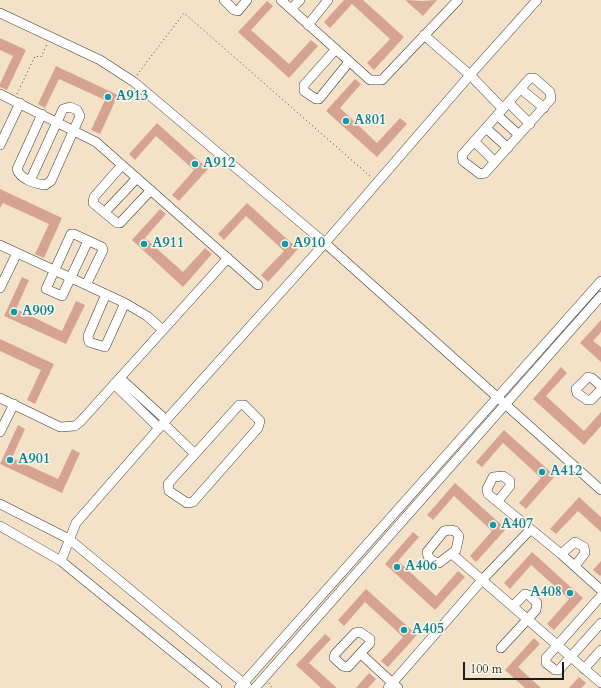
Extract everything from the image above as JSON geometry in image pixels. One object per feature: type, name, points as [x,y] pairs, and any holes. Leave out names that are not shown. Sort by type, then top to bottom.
[{"type":"street","points":[[224,0],[234,10],[238,10],[247,0]]},
{"type":"street","points":[[281,0],[370,80],[382,80],[458,0]]},
{"type":"street","points":[[291,9],[300,0]]},
{"type":"street","points":[[308,25],[328,0]]},
{"type":"street","points":[[61,561],[76,523],[325,243],[470,75],[538,0]]},
{"type":"street","points":[[0,13],[100,60],[133,81],[325,243],[601,490]]},
{"type":"street","points":[[424,35],[470,75],[503,109],[519,135]]},
{"type":"street","points":[[336,49],[304,85],[304,91],[316,99],[319,99],[349,62]]},
{"type":"street","points":[[530,78],[534,78],[552,95],[551,99],[544,108],[483,175],[463,161],[462,154],[503,109],[530,78]]},
{"type":"street","points":[[521,89],[544,108]]},
{"type":"street","points":[[0,94],[57,121],[96,142],[258,285]]},
{"type":"street","points":[[0,145],[17,102]]},
{"type":"street","points":[[30,180],[63,109],[66,107],[77,110],[80,116],[48,184],[40,185],[30,180],[18,174],[18,164],[42,114]]},
{"type":"street","points":[[503,109],[530,124]]},
{"type":"street","points":[[486,128],[508,148]]},
{"type":"street","points":[[474,141],[495,162]]},
{"type":"street","points":[[122,165],[92,200],[93,203],[120,224],[151,190]]},
{"type":"street","points":[[105,212],[137,178]]},
{"type":"street","points":[[86,285],[103,250],[102,247],[88,240],[71,234],[46,289],[62,296],[88,240]]},
{"type":"street","points":[[0,245],[125,303],[147,316],[163,330]]},
{"type":"street","points":[[0,288],[17,253]]},
{"type":"street","points":[[0,398],[60,427],[68,428],[75,426],[82,421],[228,258]]},
{"type":"street","points":[[255,688],[502,401],[601,281]]},
{"type":"street","points":[[106,294],[88,336],[89,342],[105,346],[125,303]]},
{"type":"street","points":[[0,504],[69,539],[244,686],[502,401],[601,296]]},
{"type":"street","points":[[601,386],[592,378],[588,377],[578,385],[576,389],[577,392],[587,400],[591,400],[601,390]]},
{"type":"street","points":[[117,381],[195,454]]},
{"type":"street","points":[[0,432],[14,404]]},
{"type":"street","points":[[239,405],[244,405],[260,421],[258,428],[190,504],[168,488],[168,484],[195,454],[239,405]]},
{"type":"street","points":[[498,501],[601,590]]},
{"type":"street","points":[[0,526],[61,561],[217,688]]},
{"type":"street","points":[[361,654],[393,686],[483,579],[530,530]]},
{"type":"street","points":[[561,554],[575,542],[584,547],[586,553],[575,566]]},
{"type":"street","points":[[452,554],[483,579],[601,683],[596,688]]},
{"type":"street","points":[[501,648],[536,610],[537,603],[529,595],[525,594],[513,606]]},
{"type":"street","points":[[601,596],[546,658],[546,663],[555,670],[559,670],[601,623]]},
{"type":"street","points":[[584,669],[601,650]]},
{"type":"path","points":[[133,81],[184,13],[377,183]]},
{"type":"path","points":[[17,102],[35,56],[40,57],[51,37]]},
{"type":"building","points":[[344,0],[363,0],[404,37],[374,70],[367,63],[390,39],[352,4],[330,28],[324,22]]},
{"type":"building","points":[[405,0],[423,1],[437,0],[423,16]]},
{"type":"building","points":[[267,1],[273,6],[251,30],[289,64],[311,40],[318,46],[289,78],[238,32]]},
{"type":"building","points":[[0,38],[26,50],[7,90],[0,87],[0,84],[13,56],[0,50]]},
{"type":"building","name":"A913","points":[[56,66],[118,95],[100,134],[91,130],[105,100],[59,79],[45,108],[38,104]]},
{"type":"building","name":"A801","points":[[355,79],[361,84],[340,108],[377,143],[400,118],[407,124],[377,157],[326,111]]},
{"type":"building","name":"A912","points":[[157,123],[208,169],[179,201],[172,195],[194,170],[156,136],[135,160],[129,154]]},
{"type":"building","points":[[0,189],[62,218],[44,258],[35,254],[49,224],[3,203],[0,208]]},
{"type":"building","name":"A910","points":[[247,203],[298,249],[268,282],[261,275],[284,251],[246,216],[224,240],[218,234]]},
{"type":"building","name":"A911","points":[[160,209],[166,214],[145,238],[183,272],[205,248],[212,254],[183,287],[132,240]]},
{"type":"building","name":"A909","points":[[22,277],[29,280],[16,309],[62,331],[76,301],[85,305],[66,344],[4,316]]},
{"type":"building","points":[[601,320],[601,332],[593,341],[601,347],[601,362],[580,343]]},
{"type":"building","points":[[0,339],[54,364],[35,404],[27,400],[41,370],[0,351]]},
{"type":"building","points":[[561,367],[567,373],[546,396],[584,431],[601,412],[601,426],[584,445],[533,399]]},
{"type":"building","name":"A901","points":[[18,425],[25,429],[12,458],[58,479],[72,449],[80,453],[62,493],[0,464]]},
{"type":"building","name":"A412","points":[[504,430],[555,476],[526,509],[519,503],[541,478],[503,443],[482,467],[476,462]]},
{"type":"building","name":"A407","points":[[455,483],[506,529],[476,562],[470,556],[492,531],[454,496],[433,520],[427,515]]},
{"type":"building","points":[[579,497],[601,517],[601,532],[578,511],[556,534],[550,529]]},
{"type":"building","name":"A406","points":[[413,532],[419,537],[398,561],[436,596],[458,571],[465,577],[435,610],[385,564]]},
{"type":"building","name":"A408","points":[[532,552],[583,598],[554,630],[547,624],[569,599],[531,565],[510,589],[504,583]]},
{"type":"building","points":[[601,561],[601,575],[600,576],[593,570]]},
{"type":"building","name":"A405","points":[[366,589],[417,635],[388,667],[381,661],[403,637],[365,602],[344,626],[338,620]]},
{"type":"building","points":[[325,634],[331,639],[309,663],[337,688],[321,688],[296,665]]},
{"type":"building","points":[[534,638],[540,644],[518,667],[541,688],[525,688],[505,670]]},
{"type":"building","points":[[369,673],[376,679],[368,688],[356,688]]},
{"type":"building","points":[[579,677],[586,683],[581,688],[569,688]]},
{"type":"place","name":"A913","points":[[108,97]]},
{"type":"place","name":"A801","points":[[346,121]]},
{"type":"place","name":"A912","points":[[195,164]]},
{"type":"place","name":"A911","points":[[144,244]]},
{"type":"place","name":"A910","points":[[285,244]]},
{"type":"place","name":"A909","points":[[14,312]]},
{"type":"place","name":"A901","points":[[10,460]]},
{"type":"place","name":"A412","points":[[542,472]]},
{"type":"place","name":"A407","points":[[493,525]]},
{"type":"place","name":"A406","points":[[397,567]]},
{"type":"place","name":"A408","points":[[570,593]]},
{"type":"place","name":"A405","points":[[404,630]]}]
